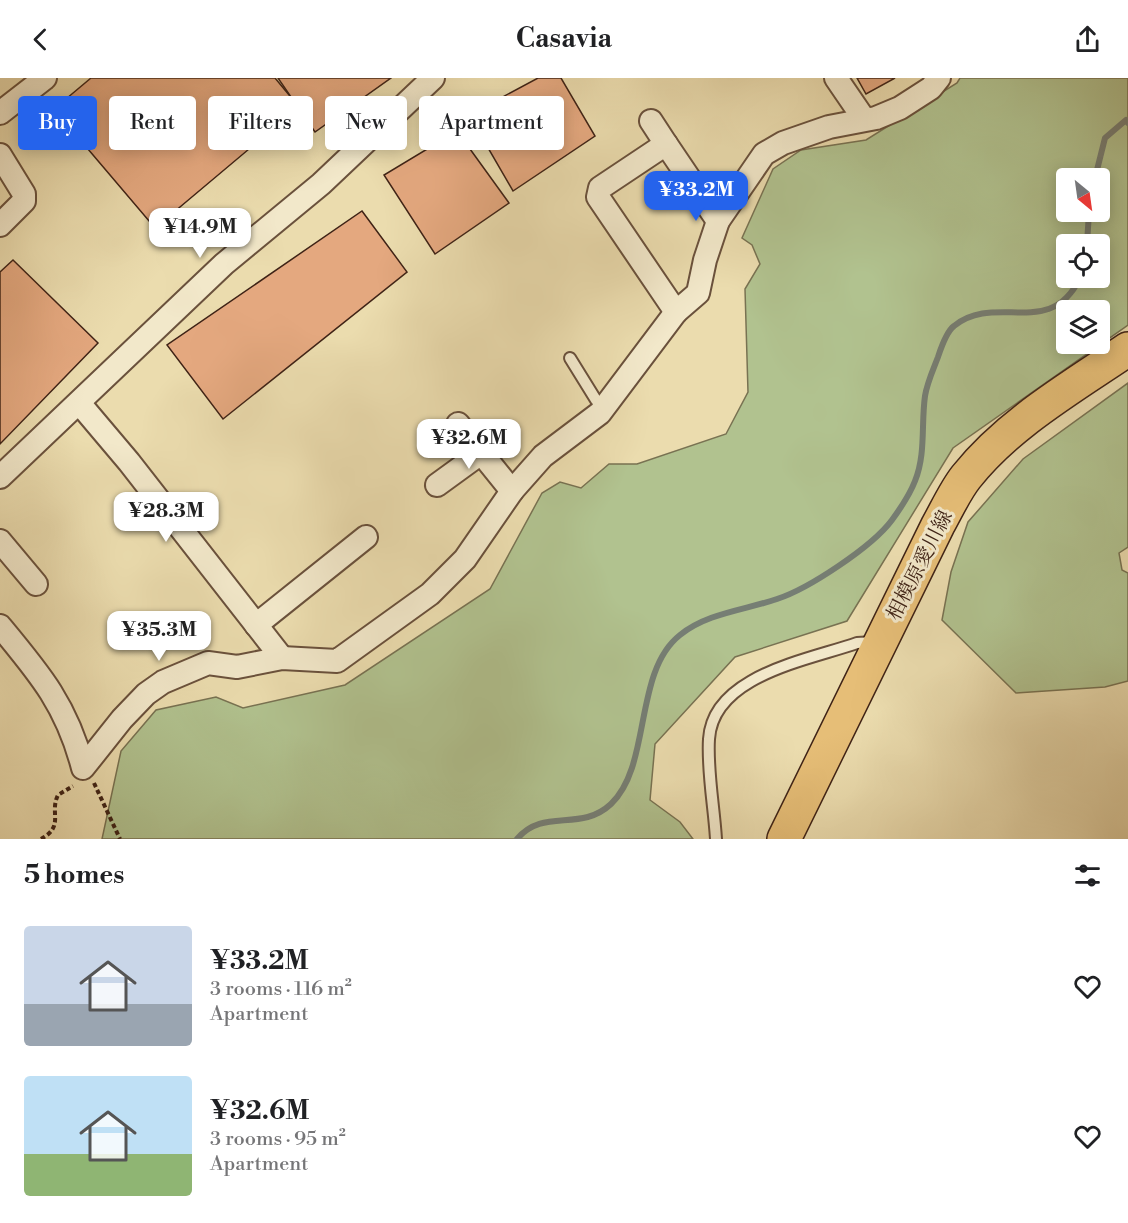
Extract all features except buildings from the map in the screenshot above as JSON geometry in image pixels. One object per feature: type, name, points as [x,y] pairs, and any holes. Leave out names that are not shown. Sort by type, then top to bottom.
[{"type":"main road","name":"相模原愛川線","points":[[784,839],[938,525],[966,478],[1000,442],[1049,402],[1128,349]]},
{"type":"street","points":[[0,112],[45,78]]},
{"type":"street","points":[[0,477],[80,404],[224,264],[321,184],[433,78]]},
{"type":"street","points":[[836,78],[864,119]]},
{"type":"street","points":[[84,767],[122,719],[146,694],[163,682],[208,663],[237,667],[282,658],[337,661],[437,587],[465,559],[512,491],[543,456],[605,406],[676,312],[698,293],[705,260],[718,222],[764,154],[783,143],[864,119],[876,118],[900,108],[931,88],[939,78]]},
{"type":"street","points":[[651,121],[718,222]]},
{"type":"street","points":[[666,144],[600,188],[598,197],[676,312]]},
{"type":"street","points":[[0,155],[24,194],[24,201],[0,225]]},
{"type":"street","points":[[80,404],[129,462],[282,658]]},
{"type":"street","points":[[458,424],[512,491]]},
{"type":"street","points":[[437,485],[481,453]]},
{"type":"street","points":[[256,625],[355,540]]},
{"type":"street","points":[[0,541],[32,572]]},
{"type":"street","points":[[0,626],[23,670],[55,698],[74,734],[84,767]]},
{"type":"lane","points":[[570,358],[596,400],[605,406]]},
{"type":"lane","points":[[716,839],[709,737],[717,715],[729,696],[754,678],[857,644],[880,641]]},
{"type":"path","points":[[41,839],[51,833],[55,825],[58,795],[83,776],[84,767]]},
{"type":"path","points":[[84,767],[120,839]]},
{"type":"green space","points":[[960,78],[1128,78],[1128,325],[1110,338],[1110,300],[1056,300],[1056,354],[1087,354],[953,448],[847,621],[735,657],[655,744],[650,800],[680,822],[693,839],[102,839],[121,751],[156,710],[216,697],[243,708],[345,685],[490,589],[542,493],[560,482],[581,488],[609,464],[637,464],[726,434],[748,392],[745,289],[760,264],[752,245],[742,238],[773,169],[801,150],[866,140],[957,83]]},
{"type":"green space","points":[[1128,383],[1128,547],[1119,553],[1122,570],[1128,573],[1128,681],[1105,687],[1016,693],[942,620],[951,572],[968,522],[1023,459]]},
{"type":"waterway","points":[[1098,168],[1105,138],[1126,120],[1128,123]]},
{"type":"waterway","points":[[1088,222],[1088,234]]},
{"type":"waterway","points":[[517,839],[528,829],[539,824],[587,817],[599,813],[611,804],[624,787],[632,766],[655,672],[665,651],[680,635],[714,617],[790,594],[839,566],[883,531],[915,481],[921,460],[926,391],[942,345],[954,326],[970,317],[987,313],[1038,311],[1054,307],[1068,296],[1073,288]]}]
